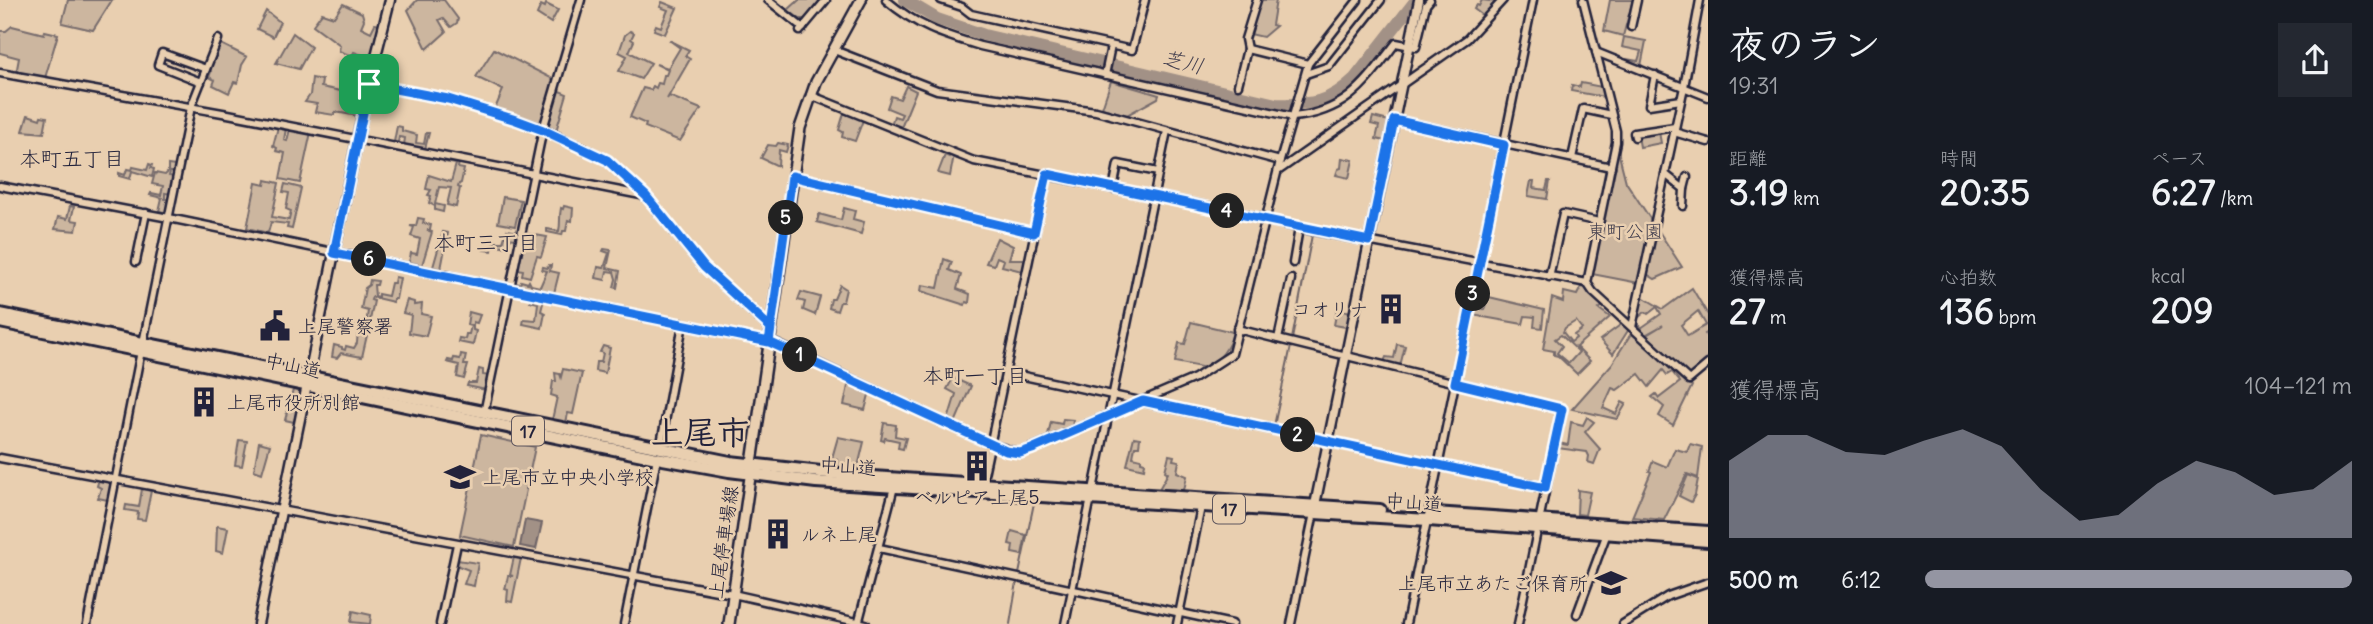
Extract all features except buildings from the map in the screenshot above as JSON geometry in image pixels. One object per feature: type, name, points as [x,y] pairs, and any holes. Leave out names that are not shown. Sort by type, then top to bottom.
[{"type":"highway","name":"中山道","points":[[0,314],[142,347],[659,453],[816,482],[1092,494],[1201,507],[1314,509]]},
{"type":"highway","name":"中山道","points":[[0,322],[142,347]]},
{"type":"highway","name":"中山道","points":[[308,381],[484,413],[659,453]]},
{"type":"highway","name":"中山道","points":[[750,469],[1428,517],[1708,532]]},
{"type":"highway","name":"中山道","points":[[1538,524],[1708,541]]},
{"type":"main road","name":"上尾停車場線","points":[[729,624],[800,128],[810,95],[861,0]]},
{"type":"street","points":[[258,624],[357,139],[390,0]]},
{"type":"street","points":[[484,413],[543,130],[581,0]]},
{"type":"street","points":[[768,0],[801,29],[825,0]]},
{"type":"street","points":[[886,0],[909,20],[941,34],[1021,57],[1293,116],[1316,115],[1339,106],[1361,88],[1396,43],[1416,47],[1426,5],[1430,0]]},
{"type":"street","points":[[941,0],[962,7],[971,14],[1111,49],[1132,50],[1145,0]]},
{"type":"street","points":[[1238,85],[1247,49],[1245,39],[1257,0]]},
{"type":"street","points":[[0,186],[146,213],[769,342],[990,444],[1020,453],[1195,378],[1232,354],[1280,161],[1309,62],[1358,0]]},
{"type":"street","points":[[1306,74],[1329,66],[1381,0]]},
{"type":"street","points":[[1291,624],[1419,0]]},
{"type":"street","points":[[1278,171],[1467,39],[1503,0]]},
{"type":"street","points":[[1406,624],[1533,0]]},
{"type":"street","points":[[1583,0],[1616,142],[1587,283],[1593,292],[1689,380],[1708,364]]},
{"type":"street","points":[[1631,27],[1637,0]]},
{"type":"street","points":[[1632,327],[1700,0]]},
{"type":"street","points":[[87,624],[191,107],[218,39]]},
{"type":"street","points":[[1105,75],[1111,49]]},
{"type":"street","points":[[1247,49],[1309,62],[1320,69]]},
{"type":"street","points":[[834,50],[937,90],[1096,111],[1280,161]]},
{"type":"street","points":[[1595,52],[1708,97]]},
{"type":"street","points":[[201,82],[158,65],[162,53],[206,69]]},
{"type":"street","points":[[0,74],[191,107],[646,196]]},
{"type":"street","points":[[1655,75],[1649,105],[1681,100]]},
{"type":"street","points":[[369,84],[448,99],[543,130],[607,160],[646,196],[696,259],[771,328]]},
{"type":"street","points":[[810,95],[974,161],[1266,219],[1299,228],[1587,283]]},
{"type":"street","points":[[1572,158],[1583,109],[1611,115]]},
{"type":"street","points":[[1394,120],[1611,167]]},
{"type":"street","points":[[1635,137],[1634,133],[1674,129],[1708,142]]},
{"type":"street","points":[[1065,624],[1167,131]]},
{"type":"street","points":[[1113,189],[1118,164],[1158,172]]},
{"type":"street","points":[[982,484],[1047,174]]},
{"type":"street","points":[[1665,174],[1684,189]]},
{"type":"street","points":[[792,176],[1034,233]]},
{"type":"street","points":[[1683,206],[1687,177]]},
{"type":"street","points":[[136,262],[146,213]]},
{"type":"street","points":[[1549,277],[1563,214],[1599,222]]},
{"type":"street","points":[[1293,263],[1299,228]]},
{"type":"street","points":[[1278,339],[1291,279]]},
{"type":"street","points":[[624,624],[683,324]]},
{"type":"street","points":[[1237,329],[1562,409],[1518,624]]},
{"type":"street","points":[[1005,372],[1545,488]]},
{"type":"street","points":[[0,458],[733,594],[861,623],[894,486]]},
{"type":"street","points":[[1177,624],[1201,507]]},
{"type":"street","points":[[1577,614],[1607,533]]},
{"type":"street","points":[[440,624],[457,544]]},
{"type":"street","points":[[880,548],[1232,624]]},
{"type":"street","points":[[1623,624],[1668,596],[1708,582]]},
{"type":"green space","points":[[68,0],[112,0],[93,30],[62,23]]},
{"type":"green space","points":[[417,0],[444,0],[458,19],[451,27],[443,18],[439,20],[446,32],[427,49],[408,10]]},
{"type":"green space","points":[[799,0],[821,0],[805,19],[800,19],[788,10]]},
{"type":"green space","points":[[1259,0],[1276,0],[1272,25],[1276,26],[1263,37],[1250,34]]},
{"type":"green space","points":[[1482,0],[1497,2],[1483,16],[1474,9]]},
{"type":"green space","points":[[1610,0],[1633,0],[1623,36],[1604,31]]},
{"type":"green space","points":[[662,2],[677,8],[665,34],[654,30],[656,25],[661,27],[668,10],[660,7]]},
{"type":"green space","points":[[343,4],[362,13],[364,20],[361,27],[371,32],[375,24],[379,25],[371,58],[354,52],[352,56],[339,51],[340,45],[313,25],[322,13],[334,17]]},
{"type":"green space","points":[[546,4],[558,10],[551,23],[537,14],[541,5],[545,7]]},
{"type":"green space","points":[[266,11],[280,22],[273,37],[257,29]]},
{"type":"green space","points":[[12,26],[44,34],[45,31],[58,34],[45,78],[16,74],[19,58],[0,53],[0,31],[6,31]]},
{"type":"green space","points":[[630,31],[634,33],[631,39],[634,41],[629,52],[651,63],[641,79],[619,71],[627,56],[619,52],[625,35]]},
{"type":"green space","points":[[293,33],[311,47],[299,69],[276,63]]},
{"type":"green space","points":[[1624,37],[1646,41],[1641,66],[1626,61],[1638,61],[1641,51],[1622,47]]},
{"type":"green space","points":[[669,40],[689,50],[685,56],[690,59],[667,99],[669,96],[701,109],[680,141],[645,127],[646,124],[630,117],[643,88],[651,90],[653,86],[656,88],[658,83],[662,84],[668,70],[656,64],[668,68],[680,48]]},
{"type":"green space","points":[[219,43],[247,57],[242,65],[238,83],[234,82],[229,93],[213,85],[215,80],[209,77],[211,72],[208,70]]},
{"type":"green space","points":[[494,49],[555,80],[542,123],[539,125],[494,111],[503,90],[476,77]]},
{"type":"green space","points":[[312,78],[322,80],[321,87],[341,91],[343,84],[362,88],[358,116],[315,112],[317,104],[305,102],[310,95]]},
{"type":"green space","points":[[1111,81],[1159,95],[1127,115],[1102,108]]},
{"type":"green space","points":[[1581,83],[1602,87],[1604,97],[1571,91],[1572,85],[1580,87]]},
{"type":"green space","points":[[906,86],[916,91],[901,128],[891,125],[894,116],[900,118],[902,114],[887,108],[891,96],[900,99]]},
{"type":"green space","points":[[557,90],[567,94],[556,131],[547,127]]},
{"type":"green space","points":[[844,113],[863,120],[855,141],[842,137],[843,132],[839,130]]},
{"type":"green space","points":[[28,115],[40,119],[41,116],[47,117],[44,133],[23,131]]},
{"type":"green space","points":[[1373,117],[1389,121],[1385,141],[1376,139],[1379,126],[1371,124]]},
{"type":"green space","points":[[397,126],[402,127],[402,131],[417,135],[416,143],[424,144],[426,133],[429,133],[425,149],[404,145],[405,138],[399,137],[398,143],[394,142]]},
{"type":"green space","points":[[278,127],[286,128],[284,140],[287,141],[290,129],[311,132],[300,183],[280,179],[285,153],[276,151],[277,148],[273,146]]},
{"type":"green space","points":[[1659,132],[1661,143],[1640,147],[1638,136]]},
{"type":"green space","points":[[778,143],[788,145],[786,152],[779,150],[778,166],[761,158],[768,145],[776,146]]},
{"type":"green space","name":"東町公園","points":[[1617,147],[1626,182],[1653,223],[1639,283],[1592,274]]},
{"type":"green space","points":[[945,155],[949,157],[954,155],[950,176],[938,173]]},
{"type":"green space","points":[[1342,158],[1353,160],[1349,178],[1336,175],[1341,168]]},
{"type":"green space","points":[[445,159],[459,162],[458,168],[464,169],[458,187],[456,207],[447,205],[451,188],[439,187],[435,204],[444,206],[443,212],[435,210],[435,206],[429,203],[431,196],[428,195],[431,190],[426,189],[429,175],[451,182],[456,164],[444,162]]},
{"type":"green space","points":[[176,162],[175,173],[170,172],[169,176],[174,177],[172,194],[165,193],[165,199],[170,200],[168,213],[159,211],[162,198],[150,195],[161,195],[163,186],[152,184],[155,173],[165,175],[168,165],[175,166]]},
{"type":"green space","points":[[149,164],[154,169],[152,177],[132,171],[130,179],[119,176],[119,173],[125,175],[127,169],[132,170],[133,167],[147,170]]},
{"type":"green space","points":[[266,180],[279,183],[272,217],[289,220],[291,211],[286,209],[289,193],[283,192],[285,184],[301,188],[292,229],[287,228],[288,224],[271,222],[268,233],[247,228],[256,183],[265,185]]},
{"type":"green space","points":[[1531,181],[1534,181],[1533,188],[1546,190],[1550,181],[1547,199],[1528,196]]},
{"type":"green space","points":[[503,197],[521,200],[515,226],[498,223]]},
{"type":"green space","points":[[70,206],[74,207],[71,220],[78,221],[76,231],[55,229],[58,217],[67,219]]},
{"type":"green space","points":[[561,208],[573,208],[572,221],[568,220],[566,231],[563,231],[562,235],[547,232],[547,229],[559,231]]},
{"type":"green space","points":[[844,208],[855,211],[853,219],[864,222],[861,234],[817,222],[819,214],[841,220]]},
{"type":"green space","points":[[418,218],[431,225],[430,230],[427,230],[432,232],[422,265],[409,262],[411,253],[417,254],[420,239],[411,236],[414,227],[410,226],[416,226]]},
{"type":"green space","points":[[1656,227],[1682,267],[1655,279],[1647,274]]},
{"type":"green space","points":[[507,230],[519,232],[516,248],[516,239],[509,238],[507,247],[493,244],[492,251],[484,250],[488,242],[503,242]]},
{"type":"green space","points":[[443,232],[448,233],[441,269],[433,267]]},
{"type":"green space","points":[[524,233],[547,237],[541,257],[537,256],[530,277],[522,275],[523,270],[517,269]]},
{"type":"green space","points":[[997,238],[1013,246],[1009,259],[1026,259],[1022,271],[1002,266],[1004,260],[997,257],[994,265],[986,263]]},
{"type":"green space","points":[[611,250],[607,268],[620,271],[617,288],[614,287],[614,272],[607,271],[605,280],[596,278],[598,267],[604,268],[609,253],[603,251]]},
{"type":"green space","points":[[944,259],[952,262],[949,270],[961,275],[957,289],[970,294],[969,303],[966,302],[965,305],[921,291],[922,285],[938,288]]},
{"type":"green space","points":[[549,265],[550,271],[559,273],[554,293],[514,285],[529,281],[531,285],[540,287],[547,271],[542,270],[543,267],[548,268]]},
{"type":"green space","points":[[395,277],[400,278],[396,299],[393,299],[393,302],[372,297],[371,300],[374,301],[369,325],[366,324],[368,311],[361,309],[365,288],[370,280],[378,281],[377,285],[374,285],[375,296],[388,296]]},
{"type":"green space","points":[[840,285],[846,289],[843,302],[840,302],[837,311],[829,308]]},
{"type":"green space","points":[[1581,287],[1586,288],[1604,305],[1599,309],[1610,317],[1576,347],[1590,361],[1577,374],[1554,355],[1554,351],[1543,349],[1552,298],[1563,302],[1564,292],[1577,295]],"holes":[[[1576,321],[1582,329],[1574,335],[1576,338],[1571,342],[1563,332]],[[1561,335],[1579,352],[1569,363],[1557,353],[1562,346],[1555,339]]]},
{"type":"green space","points":[[1692,288],[1708,315],[1708,332],[1705,334],[1708,338],[1708,360],[1691,375],[1687,375],[1645,336],[1663,325],[1645,335],[1635,327],[1641,296],[1663,309]],"holes":[[[1657,307],[1661,314],[1641,328],[1637,323],[1638,318]],[[1698,311],[1706,325],[1688,336],[1681,325]]]},
{"type":"green space","points":[[801,292],[820,297],[815,315],[803,310],[805,302],[798,300]]},
{"type":"green space","points":[[531,297],[544,299],[541,311],[545,313],[542,328],[523,324],[524,319],[536,320],[538,303],[530,301]]},
{"type":"green space","points":[[1489,297],[1544,310],[1542,328],[1534,327],[1535,317],[1525,316],[1523,324],[1472,315],[1473,307],[1484,309]]},
{"type":"green space","points":[[407,300],[414,302],[414,305],[422,304],[421,314],[431,316],[426,336],[409,333],[411,315],[403,313]]},
{"type":"green space","points":[[1337,309],[1351,312],[1346,327],[1334,325]]},
{"type":"green space","points":[[469,312],[480,315],[477,323],[473,322],[473,330],[476,331],[473,345],[458,342],[459,338],[465,339],[466,334],[469,334]]},
{"type":"green space","points":[[1191,322],[1233,332],[1223,353],[1206,368],[1175,362],[1179,343],[1185,344]]},
{"type":"green space","points":[[1623,323],[1629,329],[1613,354],[1600,340]]},
{"type":"green space","points":[[347,327],[361,328],[360,334],[367,335],[362,357],[341,353],[337,358],[332,357],[334,345],[345,350],[346,346],[354,348],[357,343],[358,329]]},
{"type":"green space","points":[[1632,332],[1692,386],[1673,425],[1659,416],[1664,407],[1652,397],[1656,394],[1659,398],[1680,382],[1672,372],[1667,375],[1663,370],[1649,387],[1639,374],[1617,390],[1612,388],[1603,408],[1616,414],[1622,402],[1626,404],[1617,419],[1572,409],[1612,364]]},
{"type":"green space","points":[[1397,344],[1405,346],[1400,366],[1384,362],[1386,357],[1394,358]]},
{"type":"green space","points":[[603,346],[610,348],[605,373],[595,371],[596,362],[601,362],[603,353],[600,352]]},
{"type":"green space","points":[[461,354],[466,355],[464,365],[468,365],[464,379],[457,377],[459,365],[447,362],[453,361],[454,358],[460,359]]},
{"type":"green space","points":[[479,369],[483,370],[483,375],[489,376],[486,390],[467,386],[468,383],[476,383]]},
{"type":"green space","points":[[563,369],[582,373],[573,414],[568,413],[566,423],[552,420],[557,397],[551,395],[553,381],[556,381],[555,373],[561,377]]},
{"type":"green space","points":[[953,378],[971,386],[955,423],[948,420],[956,394],[947,389]]},
{"type":"green space","points":[[849,381],[870,391],[865,410],[844,405]]},
{"type":"green space","points":[[293,390],[301,392],[294,422],[285,420]]},
{"type":"green space","points":[[1587,417],[1594,422],[1585,432],[1600,449],[1594,464],[1588,462],[1587,452],[1557,448],[1558,443],[1568,445],[1571,422],[1583,425]]},
{"type":"green space","points":[[1063,419],[1073,420],[1072,428],[1047,439],[1051,422],[1062,424]]},
{"type":"green space","points":[[884,423],[896,425],[895,436],[906,438],[903,449],[898,448],[899,441],[885,438],[884,441],[881,440]]},
{"type":"green space","points":[[481,435],[535,447],[514,547],[460,535]]},
{"type":"green space","points":[[838,437],[864,442],[857,471],[836,468],[837,460],[832,458]]},
{"type":"green space","points":[[1134,437],[1140,438],[1133,457],[1145,463],[1144,469],[1127,465]]},
{"type":"green space","points":[[239,440],[247,441],[242,466],[235,465]]},
{"type":"green space","points":[[259,442],[270,445],[262,473],[254,470]]},
{"type":"green space","points":[[1690,444],[1702,447],[1698,478],[1687,474],[1664,520],[1632,517],[1653,461],[1667,467],[1675,449],[1687,452]]},
{"type":"green space","points":[[1169,455],[1174,456],[1173,460],[1179,461],[1177,472],[1187,476],[1184,490],[1159,489],[1168,473],[1165,471]]},
{"type":"green space","points":[[1688,475],[1698,479],[1691,502],[1679,496]]},
{"type":"green space","points":[[99,479],[112,482],[108,500],[98,498],[101,488],[97,486]]},
{"type":"green space","points":[[142,489],[151,491],[145,520],[137,519],[138,512],[125,510],[126,505],[139,507]]},
{"type":"green space","points":[[1578,490],[1590,492],[1585,515],[1577,514]]},
{"type":"green space","points":[[217,526],[228,528],[223,553],[216,551]]},
{"type":"green space","points":[[1012,531],[1026,535],[1022,555],[1012,553],[1013,545],[1009,544]]},
{"type":"green space","points":[[514,557],[521,558],[512,602],[507,601],[508,590],[505,589],[508,576],[513,576],[510,575]]},
{"type":"green space","points":[[457,560],[478,563],[474,586],[464,584],[469,570],[456,565]]},
{"type":"green space","points":[[353,611],[371,615],[370,624],[351,622]]},
{"type":"shaded area","points":[[525,520],[542,523],[536,549],[520,546]]},
{"type":"waterway","name":"芝川","points":[[905,0],[937,19],[984,35],[1276,104],[1310,103],[1337,93],[1355,78],[1416,0]]},
{"type":"waterway","points":[[1292,339],[1312,235]]},
{"type":"waterway","points":[[1274,426],[1291,346]]},
{"type":"waterway","points":[[1019,574],[1034,503]]},
{"type":"waterway","points":[[1010,624],[1017,582]]},
{"type":"place","name":"コオリナ","points":[[1391,309]]},
{"type":"place","name":"上尾警察署","points":[[275,326]]},
{"type":"place","name":"上尾市役所別館","points":[[204,402]]},
{"type":"place","name":"ベルピア上尾5","points":[[977,466]]},
{"type":"place","name":"上尾市立中央小学校","points":[[460,477]]},
{"type":"place","name":"ルネ上尾","points":[[778,534]]},
{"type":"place","name":"上尾市立あたご保育所","points":[[1611,583]]},
{"type":"district","name":"本町五丁目","points":[[72,158]]},
{"type":"district","name":"本町三丁目","points":[[486,242]]},
{"type":"district","name":"本町一丁目","points":[[975,375]]},
{"type":"district","name":"上尾市","points":[[700,432]]},
{"type":"route","points":[[369,84],[334,253],[769,342],[771,328],[792,176],[1034,233],[1047,174],[1369,241],[1394,120],[1504,145],[1455,383],[1562,409],[1545,488],[1143,401],[1032,449],[1020,453],[1006,451],[769,342],[771,328],[696,259],[646,196],[607,160],[516,120],[448,99],[369,84]]}]
